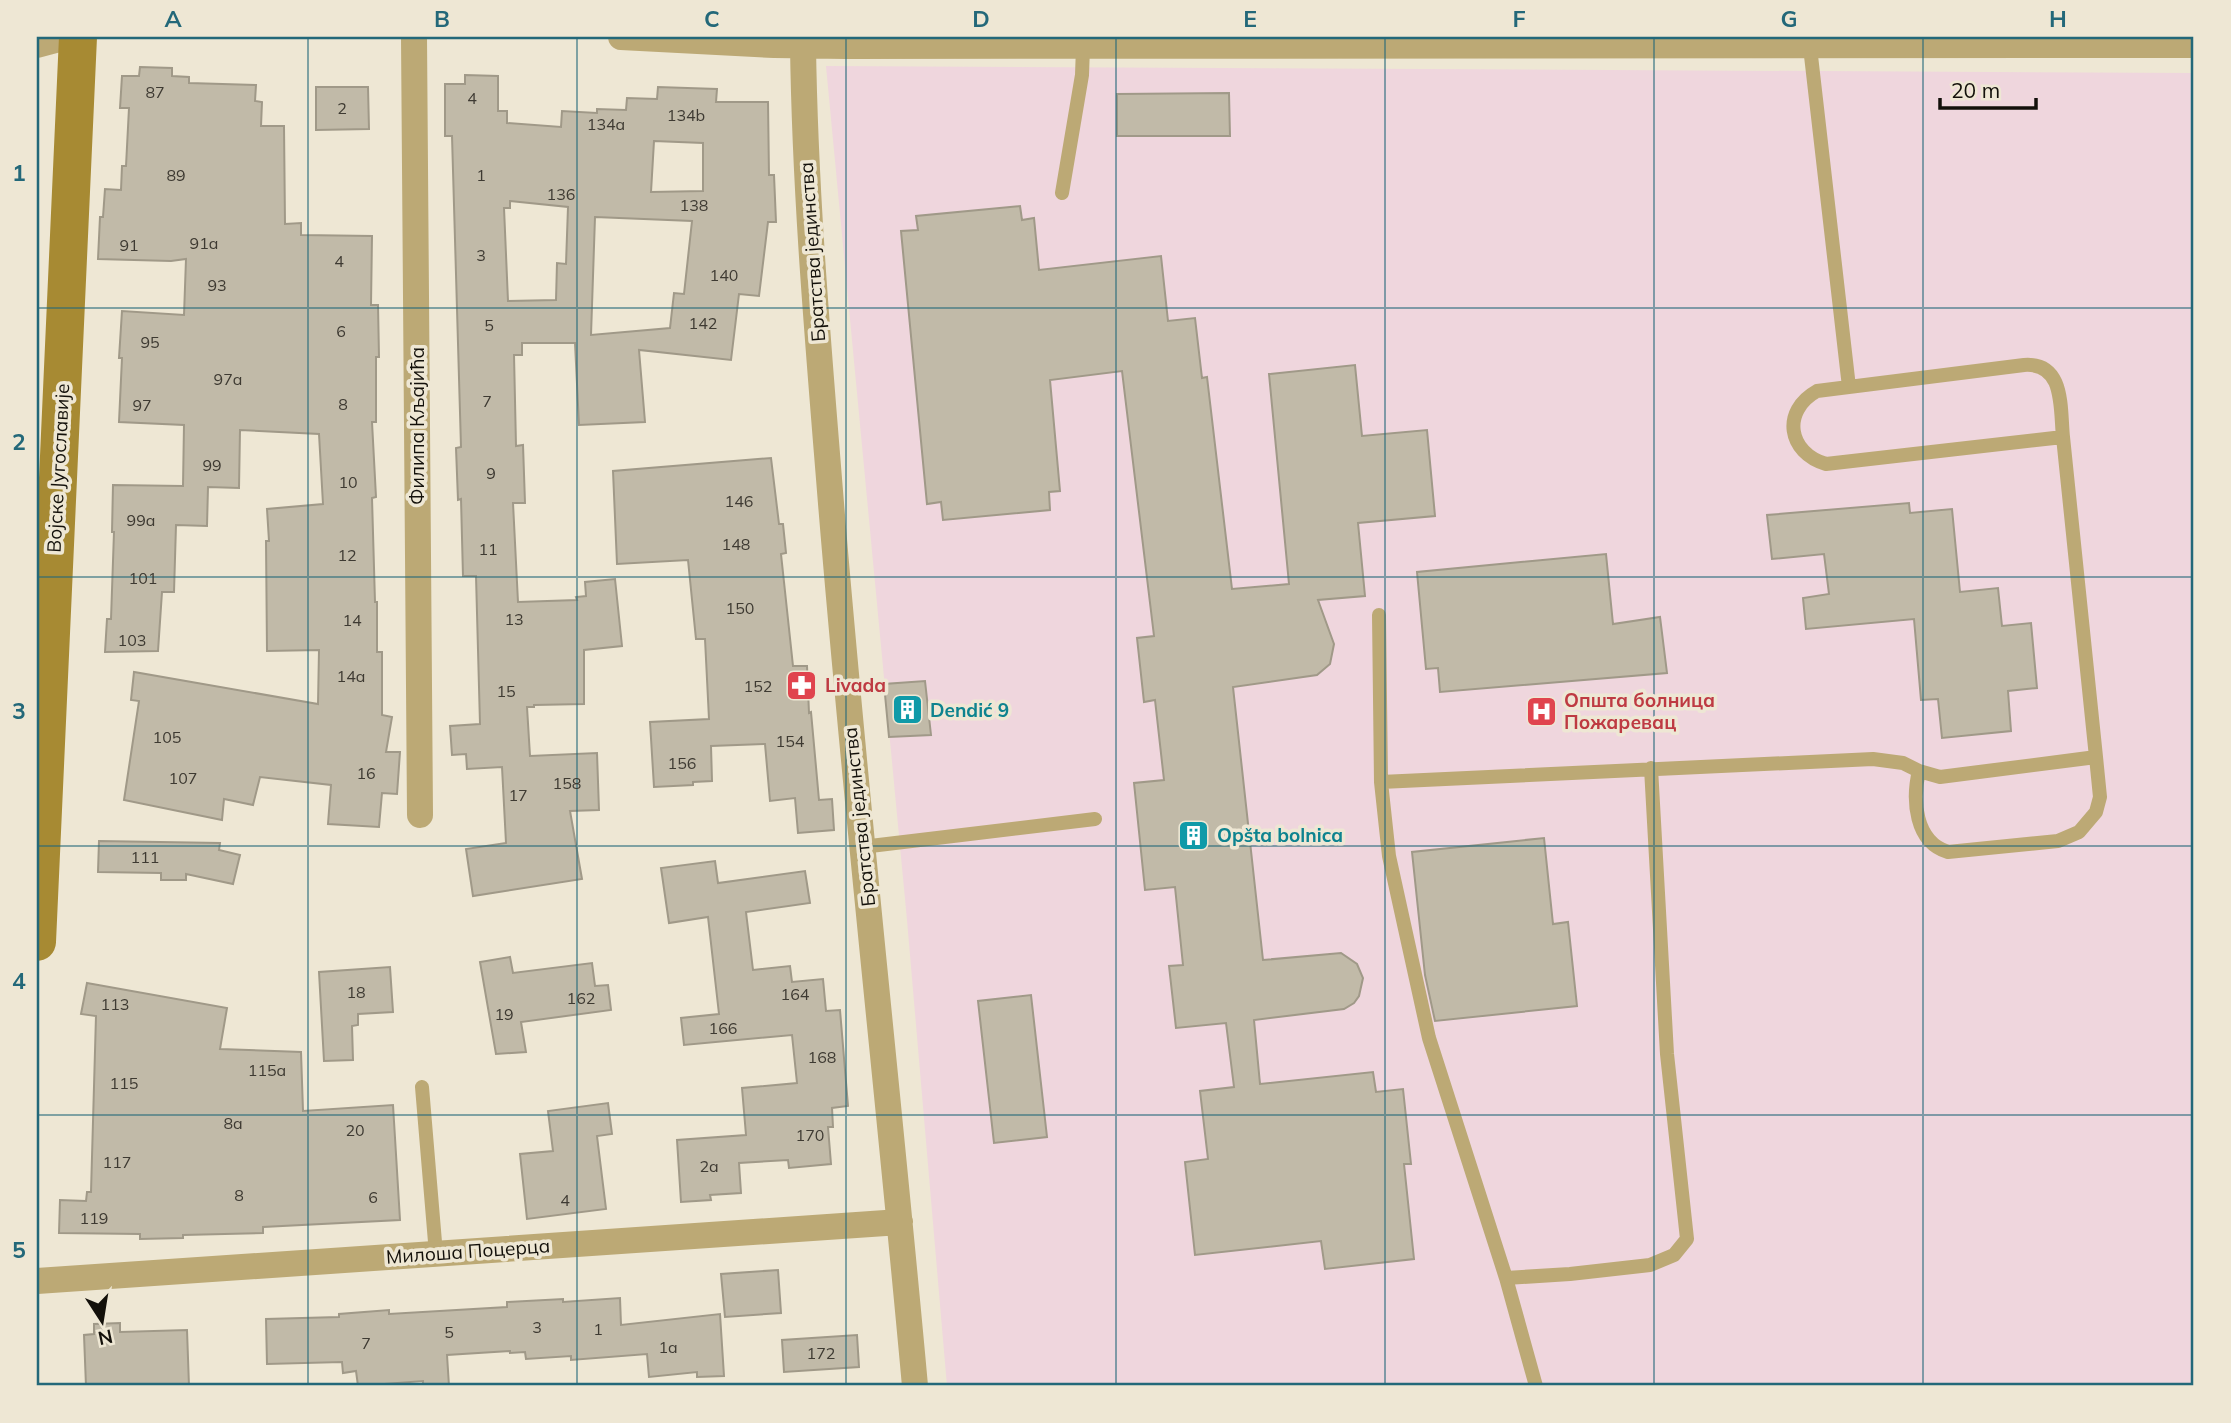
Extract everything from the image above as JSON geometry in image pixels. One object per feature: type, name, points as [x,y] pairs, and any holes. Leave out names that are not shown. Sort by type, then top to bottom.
[{"type":"main road","name":"Војске Југославије","points":[[37,942],[78,37]]},
{"type":"street","points":[[37,45],[67,37]]},
{"type":"street","name":"Филипа Кљајића","points":[[414,37],[420,815]]},
{"type":"street","points":[[621,37],[1083,47],[2194,45]]},
{"type":"street","name":"Братства јединства","points":[[804,41],[805,160],[840,620],[915,1386]]},
{"type":"street","name":"Милоша Поцерца","points":[[37,1281],[900,1222]]},
{"type":"lane","points":[[1062,193],[1082,75],[1083,47]]},
{"type":"lane","points":[[1810,47],[1849,387]]},
{"type":"lane","points":[[1919,771],[1917,792],[1920,828],[1932,845],[1948,852],[2058,841],[2079,832],[2096,811],[2100,797],[2063,437],[2056,382],[2047,369],[2040,365],[2024,365],[1817,391],[1807,396],[1795,414],[1793,424],[1798,446],[1815,461],[1826,464],[2063,437]]},
{"type":"lane","points":[[1379,615],[1381,782],[1389,856],[1429,1038],[1506,1278],[1536,1386]]},
{"type":"lane","points":[[1381,782],[1873,759],[1903,763],[1919,771],[1940,776],[2096,757]]},
{"type":"lane","points":[[1506,1278],[1650,1265],[1674,1255],[1687,1239],[1668,1054],[1651,768]]},
{"type":"lane","points":[[862,847],[1095,819]]},
{"type":"lane","points":[[422,1087],[436,1254]]},
{"type":"shaded area","name":"Општа болница Пожаревац","points":[[826,66],[2194,73],[2194,1386],[947,1386],[907,920]]},
{"type":"building","points":[[140,67],[172,68],[172,76],[189,77],[189,83],[256,85],[255,101],[262,102],[261,126],[284,126],[285,224],[301,223],[301,235],[372,236],[371,305],[378,305],[379,357],[376,357],[376,422],[372,422],[376,497],[372,498],[377,652],[382,652],[382,715],[392,717],[386,752],[400,752],[397,794],[382,793],[379,827],[328,824],[331,785],[260,777],[253,805],[224,799],[222,820],[124,800],[139,701],[131,700],[134,672],[318,704],[319,650],[267,651],[266,541],[269,541],[267,509],[323,504],[319,434],[240,430],[239,488],[208,487],[207,526],[176,525],[174,592],[162,592],[158,651],[105,652],[107,619],[111,619],[113,485],[183,486],[184,425],[119,422],[122,358],[119,358],[122,311],[184,315],[186,259],[98,259],[100,217],[103,217],[105,189],[121,190],[122,166],[126,166],[129,108],[120,108],[122,76],[139,76]]},
{"type":"building","points":[[465,75],[498,76],[498,111],[507,111],[507,123],[561,127],[562,111],[597,113],[597,109],[626,110],[627,98],[657,99],[658,87],[717,89],[716,102],[768,102],[769,175],[774,175],[776,222],[768,222],[759,296],[739,294],[731,360],[639,350],[645,422],[579,425],[575,343],[522,343],[522,355],[514,355],[516,446],[523,445],[525,503],[513,503],[518,602],[577,600],[576,597],[586,596],[585,582],[615,579],[622,646],[584,650],[584,704],[527,707],[530,756],[597,753],[599,810],[570,811],[582,879],[473,896],[466,849],[506,843],[502,767],[467,769],[466,754],[452,755],[450,726],[480,724],[476,576],[463,576],[461,499],[458,500],[456,448],[461,447],[452,136],[445,136],[445,84],[465,84]],"holes":[[[654,141],[703,143],[703,191],[651,192]],[[510,201],[568,207],[566,264],[557,263],[556,300],[508,301],[504,208],[510,208]],[[595,217],[692,221],[684,294],[674,293],[670,328],[591,335]]]},
{"type":"building","points":[[316,87],[368,87],[369,129],[316,130]]},
{"type":"building","points":[[1229,93],[1230,136],[1117,136],[1117,94]]},
{"type":"building","points":[[1020,206],[1022,220],[1034,218],[1039,270],[1161,256],[1168,321],[1195,318],[1202,378],[1207,377],[1232,589],[1289,584],[1269,374],[1355,365],[1362,436],[1427,430],[1435,516],[1358,523],[1365,596],[1318,600],[1334,644],[1330,664],[1317,675],[1233,687],[1263,960],[1341,953],[1357,964],[1363,978],[1359,996],[1344,1009],[1254,1020],[1260,1084],[1373,1072],[1376,1092],[1403,1089],[1411,1164],[1404,1164],[1414,1259],[1325,1269],[1321,1241],[1195,1255],[1185,1162],[1208,1159],[1200,1091],[1234,1087],[1226,1023],[1176,1028],[1169,966],[1183,965],[1175,887],[1145,890],[1134,783],[1164,780],[1155,700],[1144,702],[1137,638],[1154,636],[1122,371],[1050,380],[1060,491],[1049,492],[1050,510],[943,520],[941,502],[927,504],[901,231],[918,230],[916,216]]},
{"type":"building","points":[[771,458],[779,524],[783,524],[786,553],[781,554],[793,666],[807,666],[809,713],[811,712],[819,800],[832,799],[834,830],[798,833],[795,798],[770,801],[765,744],[711,746],[712,781],[654,787],[650,722],[709,719],[705,639],[696,639],[688,560],[617,564],[613,471]]},
{"type":"building","points":[[1909,503],[1910,513],[1952,509],[1960,592],[1998,588],[2002,626],[2031,623],[2037,688],[2008,691],[2011,731],[1942,738],[1938,699],[1921,700],[1914,619],[1806,629],[1803,598],[1829,594],[1824,554],[1772,559],[1767,515]]},
{"type":"building","points":[[1606,554],[1613,624],[1660,617],[1667,673],[1440,692],[1438,668],[1426,669],[1417,572]]},
{"type":"building","name":"Dendić 9","points":[[925,681],[931,735],[889,737],[884,684]]},
{"type":"building","points":[[1544,838],[1553,924],[1568,922],[1577,1006],[1435,1021],[1425,975],[1412,852]]},
{"type":"building","points":[[99,841],[220,843],[219,850],[240,855],[233,884],[186,874],[186,880],[161,880],[161,873],[98,872]]},
{"type":"building","points":[[715,861],[718,883],[805,871],[810,903],[746,912],[753,970],[790,966],[792,982],[823,979],[826,1011],[840,1010],[848,1106],[832,1108],[833,1127],[828,1127],[831,1164],[789,1168],[788,1160],[739,1163],[741,1193],[710,1195],[711,1200],[681,1202],[677,1140],[746,1135],[742,1088],[797,1083],[792,1035],[684,1045],[681,1018],[719,1014],[708,917],[669,923],[661,868]]},
{"type":"building","points":[[510,957],[513,973],[592,963],[595,986],[608,985],[611,1010],[521,1022],[526,1052],[496,1054],[480,962]]},
{"type":"building","points":[[390,967],[393,1012],[358,1014],[358,1025],[352,1026],[353,1060],[324,1061],[319,972]]},
{"type":"building","points":[[87,983],[227,1008],[220,1049],[301,1052],[303,1111],[393,1105],[400,1220],[263,1227],[263,1233],[183,1235],[183,1238],[140,1239],[140,1234],[59,1233],[60,1200],[86,1201],[87,1192],[91,1192],[96,1016],[81,1014]]},
{"type":"building","points":[[1031,995],[1047,1137],[994,1143],[978,1001]]},
{"type":"building","points":[[608,1103],[612,1134],[597,1136],[606,1209],[527,1219],[520,1154],[553,1151],[548,1111]]},
{"type":"building","points":[[778,1270],[781,1313],[725,1317],[721,1274]]},
{"type":"building","points":[[620,1298],[621,1325],[720,1314],[724,1376],[697,1377],[697,1372],[649,1377],[647,1354],[571,1360],[571,1356],[526,1359],[525,1352],[510,1351],[447,1355],[449,1386],[423,1386],[423,1381],[358,1386],[356,1371],[343,1373],[342,1362],[267,1364],[266,1319],[339,1317],[339,1314],[389,1310],[389,1314],[507,1307],[507,1302]]},
{"type":"building","points":[[120,1323],[120,1332],[187,1330],[189,1386],[86,1386],[84,1335],[94,1334],[94,1324]]},
{"type":"building","points":[[857,1335],[859,1367],[784,1372],[782,1340]]},
{"type":"place","name":"Livada","points":[[802,685]]},
{"type":"place","name":"Dendić 9","points":[[907,710]]},
{"type":"place","name":"Општа болница Пожаревац","points":[[1541,711]]},
{"type":"place","name":"Opšta bolnica","points":[[1194,835]]}]
